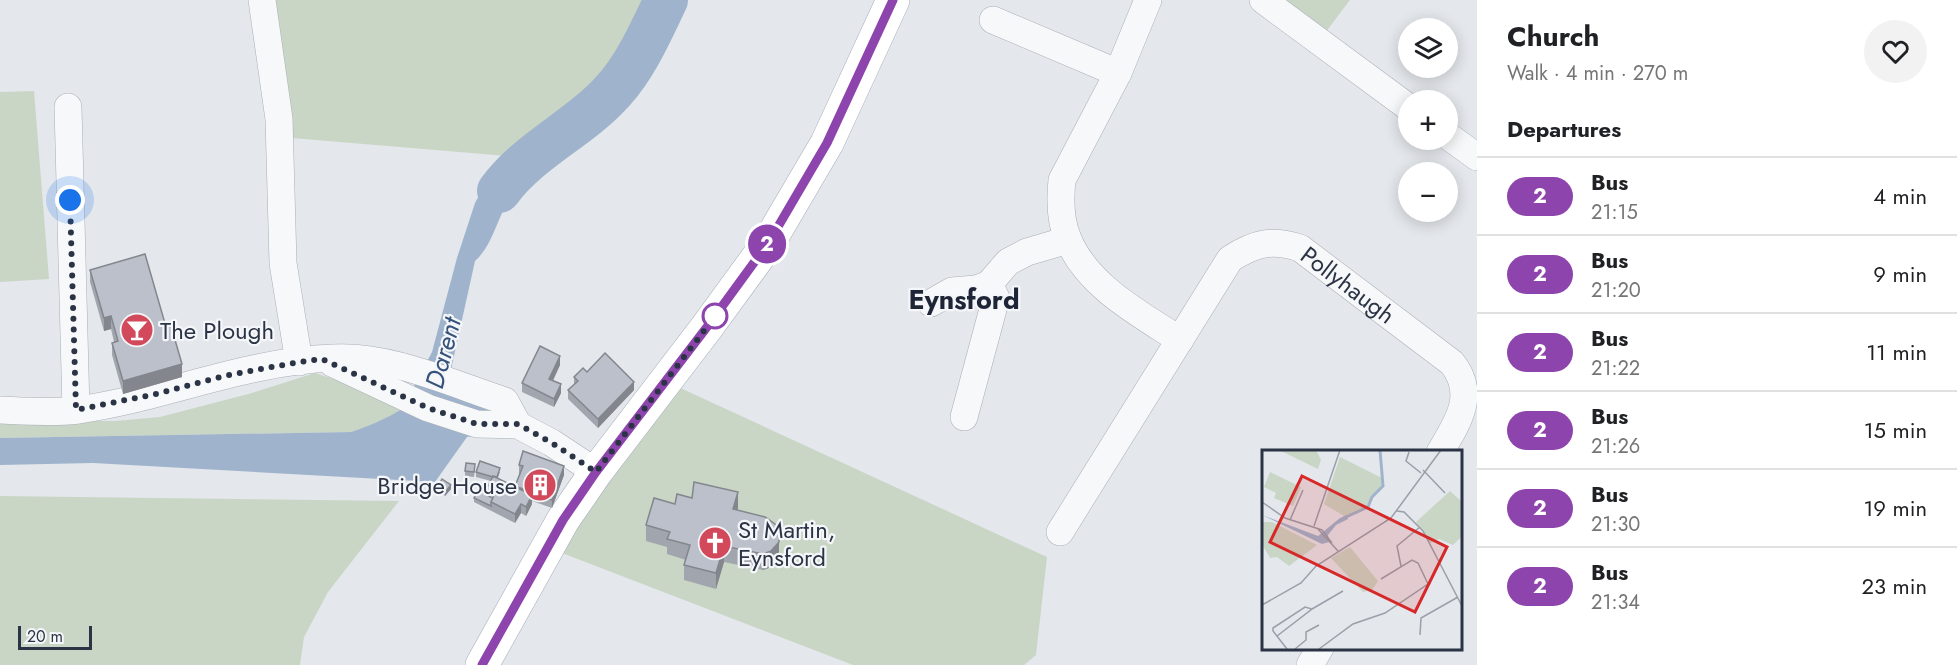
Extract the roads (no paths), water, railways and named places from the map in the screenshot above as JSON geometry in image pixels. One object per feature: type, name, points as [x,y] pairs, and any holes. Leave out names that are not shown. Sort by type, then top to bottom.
[{"type":"main road","points":[[482,665],[563,520],[596,472],[769,242],[827,143],[893,0]]},
{"type":"street","points":[[262,0],[279,119],[284,263],[311,360]]},
{"type":"street","points":[[1148,0],[1118,73],[1062,180],[1060,198],[1068,240],[1092,275],[1134,310],[1180,340]]},
{"type":"street","points":[[1263,0],[1398,100]]},
{"type":"street","points":[[993,20],[1118,73]]},
{"type":"street","points":[[68,107],[76,410]]},
{"type":"street","points":[[1458,143],[1477,157]]},
{"type":"street","points":[[931,303],[952,291],[989,284],[1008,262],[1027,252],[1068,240]]},
{"type":"street","name":"Pollyhaugh","points":[[1060,532],[1230,259],[1246,249],[1266,243],[1284,243],[1300,248],[1461,372],[1466,382],[1466,404],[1463,415],[1441,450]]},
{"type":"street","points":[[964,417],[996,298],[989,284]]},
{"type":"street","points":[[0,410],[76,410],[156,394],[224,376],[333,358],[376,361],[504,401],[518,424]]},
{"type":"street","points":[[311,360],[428,408],[477,424],[518,424],[596,472]]},
{"type":"street","points":[[1310,665],[1319,650]]},
{"type":"water","points":[[530,137],[549,163],[525,180],[513,192],[487,246],[475,261],[448,383],[474,405],[501,412],[490,433],[467,437],[435,482],[93,463],[0,465],[0,438],[351,432],[402,409],[432,352],[457,258],[475,203],[482,190]]},
{"type":"waterway","name":"Darent","points":[[499,191],[525,163],[600,105],[613,91],[636,59],[666,0]]},
{"type":"place","name":"The Plough","points":[[137,330]]},
{"type":"place","name":"Bridge House","points":[[540,485]]},
{"type":"place","name":"St Martin, Eynsford","points":[[715,543]]},
{"type":"district","name":"Eynsford","points":[[964,299]]}]
